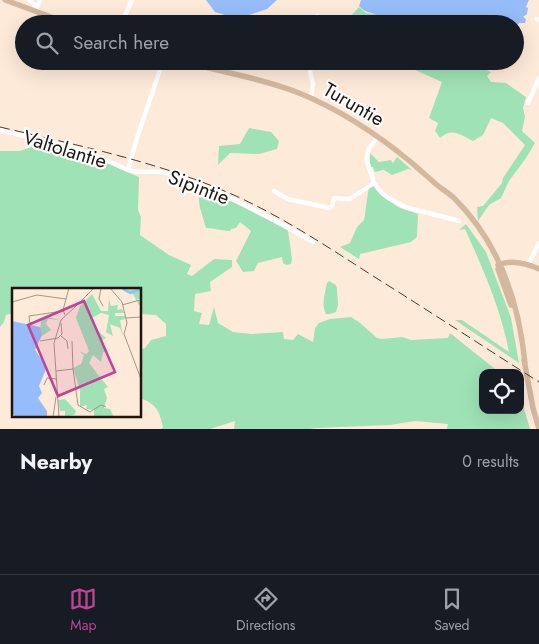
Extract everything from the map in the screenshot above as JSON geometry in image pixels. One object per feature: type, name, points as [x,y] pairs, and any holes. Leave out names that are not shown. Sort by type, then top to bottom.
[{"type":"main road","points":[[5,0],[46,15]]},
{"type":"main road","name":"Turuntie","points":[[217,70],[284,87],[339,111],[378,136],[454,198],[484,235],[506,278],[515,306],[524,363],[539,429]]},
{"type":"main road","points":[[498,265],[512,262],[528,265],[539,270]]},
{"type":"street","points":[[29,0],[34,4],[35,11]]},
{"type":"street","points":[[35,11],[40,0]]},
{"type":"street","points":[[125,15],[132,0]]},
{"type":"street","points":[[128,170],[160,70]]},
{"type":"street","points":[[310,70],[313,84],[311,98]]},
{"type":"street","points":[[528,103],[539,78]]},
{"type":"street","name":"Valtolantie","points":[[0,130],[77,149],[128,170]]},
{"type":"street","points":[[378,136],[367,155],[367,161],[374,183],[381,192],[405,207],[459,221]]},
{"type":"street","name":"Sipintie","points":[[128,170],[166,173],[180,177],[273,218],[313,242]]},
{"type":"street","points":[[274,191],[288,198],[329,208],[332,206],[334,198],[350,199],[374,183]]},
{"type":"street","points":[[528,265],[539,243]]},
{"type":"green space","points":[[359,7],[366,13],[375,15],[352,15]]},
{"type":"green space","points":[[415,70],[487,70],[491,72],[487,76],[491,82],[506,83],[526,97],[523,108],[525,117],[522,131],[535,143],[509,181],[501,198],[489,205],[478,221],[477,207],[483,206],[502,183],[503,178],[525,145],[503,123],[491,118],[483,135],[473,141],[456,133],[448,133],[440,138],[435,131],[438,123],[429,118],[442,82]]},
{"type":"green space","points":[[249,128],[271,132],[279,141],[277,149],[259,154],[230,153],[218,165],[219,146],[240,144]]},
{"type":"green space","points":[[43,143],[90,156],[139,177],[138,210],[141,217],[140,235],[169,255],[191,265],[187,274],[192,276],[214,259],[232,260],[232,267],[210,282],[211,291],[195,294],[194,311],[202,313],[199,324],[209,325],[214,307],[218,323],[233,332],[251,334],[283,332],[284,339],[293,340],[298,334],[313,342],[315,328],[319,323],[330,319],[351,317],[377,338],[382,339],[402,337],[411,340],[448,338],[450,333],[495,369],[479,369],[479,414],[524,414],[524,409],[530,429],[447,429],[448,424],[415,421],[390,425],[310,429],[234,429],[235,421],[210,429],[161,429],[163,427],[156,409],[141,398],[141,350],[145,348],[151,340],[166,336],[166,324],[156,315],[141,314],[141,288],[12,288],[12,314],[6,315],[0,327],[0,151],[20,151]]},
{"type":"green space","points":[[369,152],[379,162],[391,160],[393,163],[397,157],[412,170],[408,169],[392,175],[384,170],[375,172],[373,167],[370,167]]},
{"type":"green space","points":[[372,183],[382,196],[398,207],[418,214],[417,237],[411,242],[360,254],[359,259],[340,247],[350,243],[357,227],[364,220],[369,186]]},
{"type":"green space","points":[[197,186],[288,230],[291,264],[286,265],[283,263],[282,257],[258,263],[254,271],[243,272],[236,261],[251,231],[240,222],[236,228],[230,231],[206,228],[200,208]]},
{"type":"green space","points":[[466,224],[486,252],[511,318],[519,363],[455,320],[462,320],[509,352],[506,336],[485,274],[465,229],[459,230]]},
{"type":"green space","points":[[329,281],[336,285],[338,305],[336,312],[326,314],[324,299]]},
{"type":"water","points":[[206,0],[277,0],[267,9],[249,15],[224,15],[215,12]]},
{"type":"water","points":[[361,0],[529,0],[526,7],[528,8],[527,14],[524,16],[375,15],[359,6]]},
{"type":"railway","points":[[0,127],[149,164],[236,196],[289,223],[539,382]]}]
